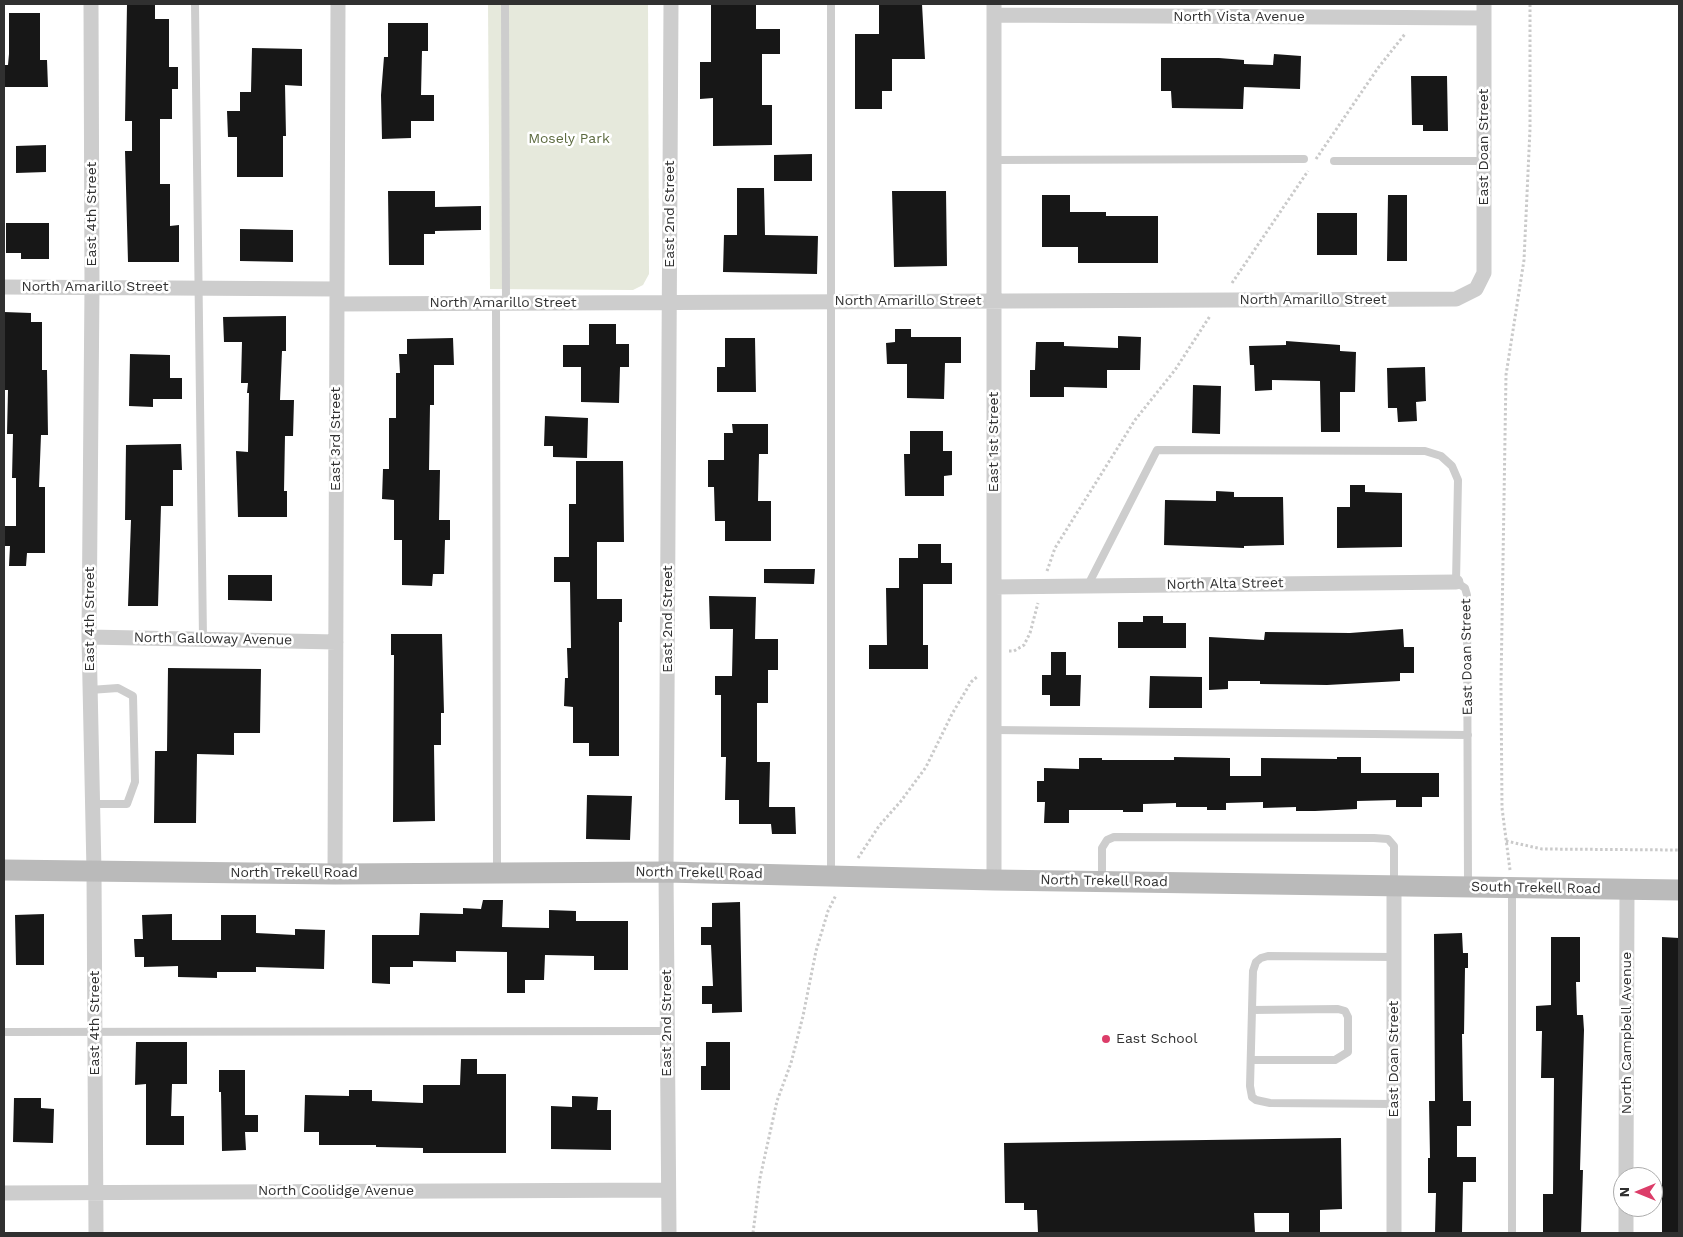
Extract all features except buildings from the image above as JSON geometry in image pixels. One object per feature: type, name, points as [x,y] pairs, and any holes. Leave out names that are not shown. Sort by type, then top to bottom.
[{"type":"main road","name":"North Trekell Road","points":[[4,870],[335,874],[666,872],[994,880],[1394,886]]},
{"type":"main road","name":"South Trekell Road","points":[[1394,886],[1679,890]]},
{"type":"street","name":"East 4th Street","points":[[91,4],[92,287],[89,637],[94,871],[96,1233]]},
{"type":"street","name":"East 3rd Street","points":[[335,874],[338,4]]},
{"type":"street","name":"East 2nd Street","points":[[669,1233],[666,872],[671,4]]},
{"type":"street","name":"North Vista Avenue","points":[[994,10],[1417,18],[1484,11]]},
{"type":"street","name":"East 1st Street","points":[[994,10],[994,880]]},
{"type":"street","name":"East Doan Street","points":[[1476,289],[1484,273],[1484,11]]},
{"type":"street","name":"North Amarillo Street","points":[[4,287],[199,288],[337,297],[501,303],[1456,299],[1476,289]]},
{"type":"street","name":"North Alta Street","points":[[994,586],[1456,582]]},
{"type":"street","name":"North Galloway Avenue","points":[[89,637],[336,642]]},
{"type":"street","name":"East Doan Street","points":[[1394,886],[1394,1233]]},
{"type":"street","name":"North Campbell Avenue","points":[[1626,1167],[1627,890]]},
{"type":"street","name":"North Coolidge Avenue","points":[[4,1192],[668,1190]]},
{"type":"street","points":[[1626,1217],[1626,1233]]},
{"type":"lane","points":[[196,4],[203,639]]},
{"type":"lane","points":[[497,873],[505,4]]},
{"type":"lane","points":[[831,4],[830,302],[838,876]]},
{"type":"lane","points":[[994,160],[1304,159]]},
{"type":"lane","points":[[1334,161],[1484,161]]},
{"type":"lane","points":[[1088,586],[1157,450],[1425,451],[1441,456],[1452,466],[1458,480],[1456,582]]},
{"type":"lane","name":"East Doan Street","points":[[1456,582],[1465,588],[1468,595],[1468,887]]},
{"type":"lane","points":[[90,690],[118,688],[133,696],[136,782],[127,804],[93,804]]},
{"type":"lane","points":[[994,730],[1468,735]]},
{"type":"lane","points":[[1102,882],[1102,848],[1107,840],[1114,837],[1374,838],[1388,839],[1394,846],[1394,886]]},
{"type":"lane","points":[[1512,888],[1512,1233]]},
{"type":"lane","points":[[1394,957],[1268,956],[1256,962],[1253,971],[1250,1086],[1252,1097],[1256,1100],[1270,1103],[1394,1104]]},
{"type":"lane","points":[[1251,1060],[1335,1060],[1348,1052],[1348,1017],[1345,1011],[1338,1009],[1252,1010]]},
{"type":"lane","points":[[4,1032],[667,1031]]},
{"type":"path","points":[[1512,888],[1502,808],[1506,375],[1524,260],[1530,129],[1530,4]]},
{"type":"path","points":[[753,1233],[760,1178],[777,1101],[791,1062],[803,1016],[816,951],[838,876],[901,801],[926,766],[971,682],[980,675],[981,651],[1014,651],[1024,645],[1030,634],[1042,586],[1055,548],[1066,530],[1135,420],[1175,370],[1220,300],[1378,68],[1417,18]]},
{"type":"path","points":[[1506,841],[1542,849],[1679,850]]},
{"type":"green space","name":"Mosely Park","points":[[488,4],[648,4],[649,274],[643,285],[633,290],[490,289]]},
{"type":"place","name":"East School","points":[[1106,1039]]}]
